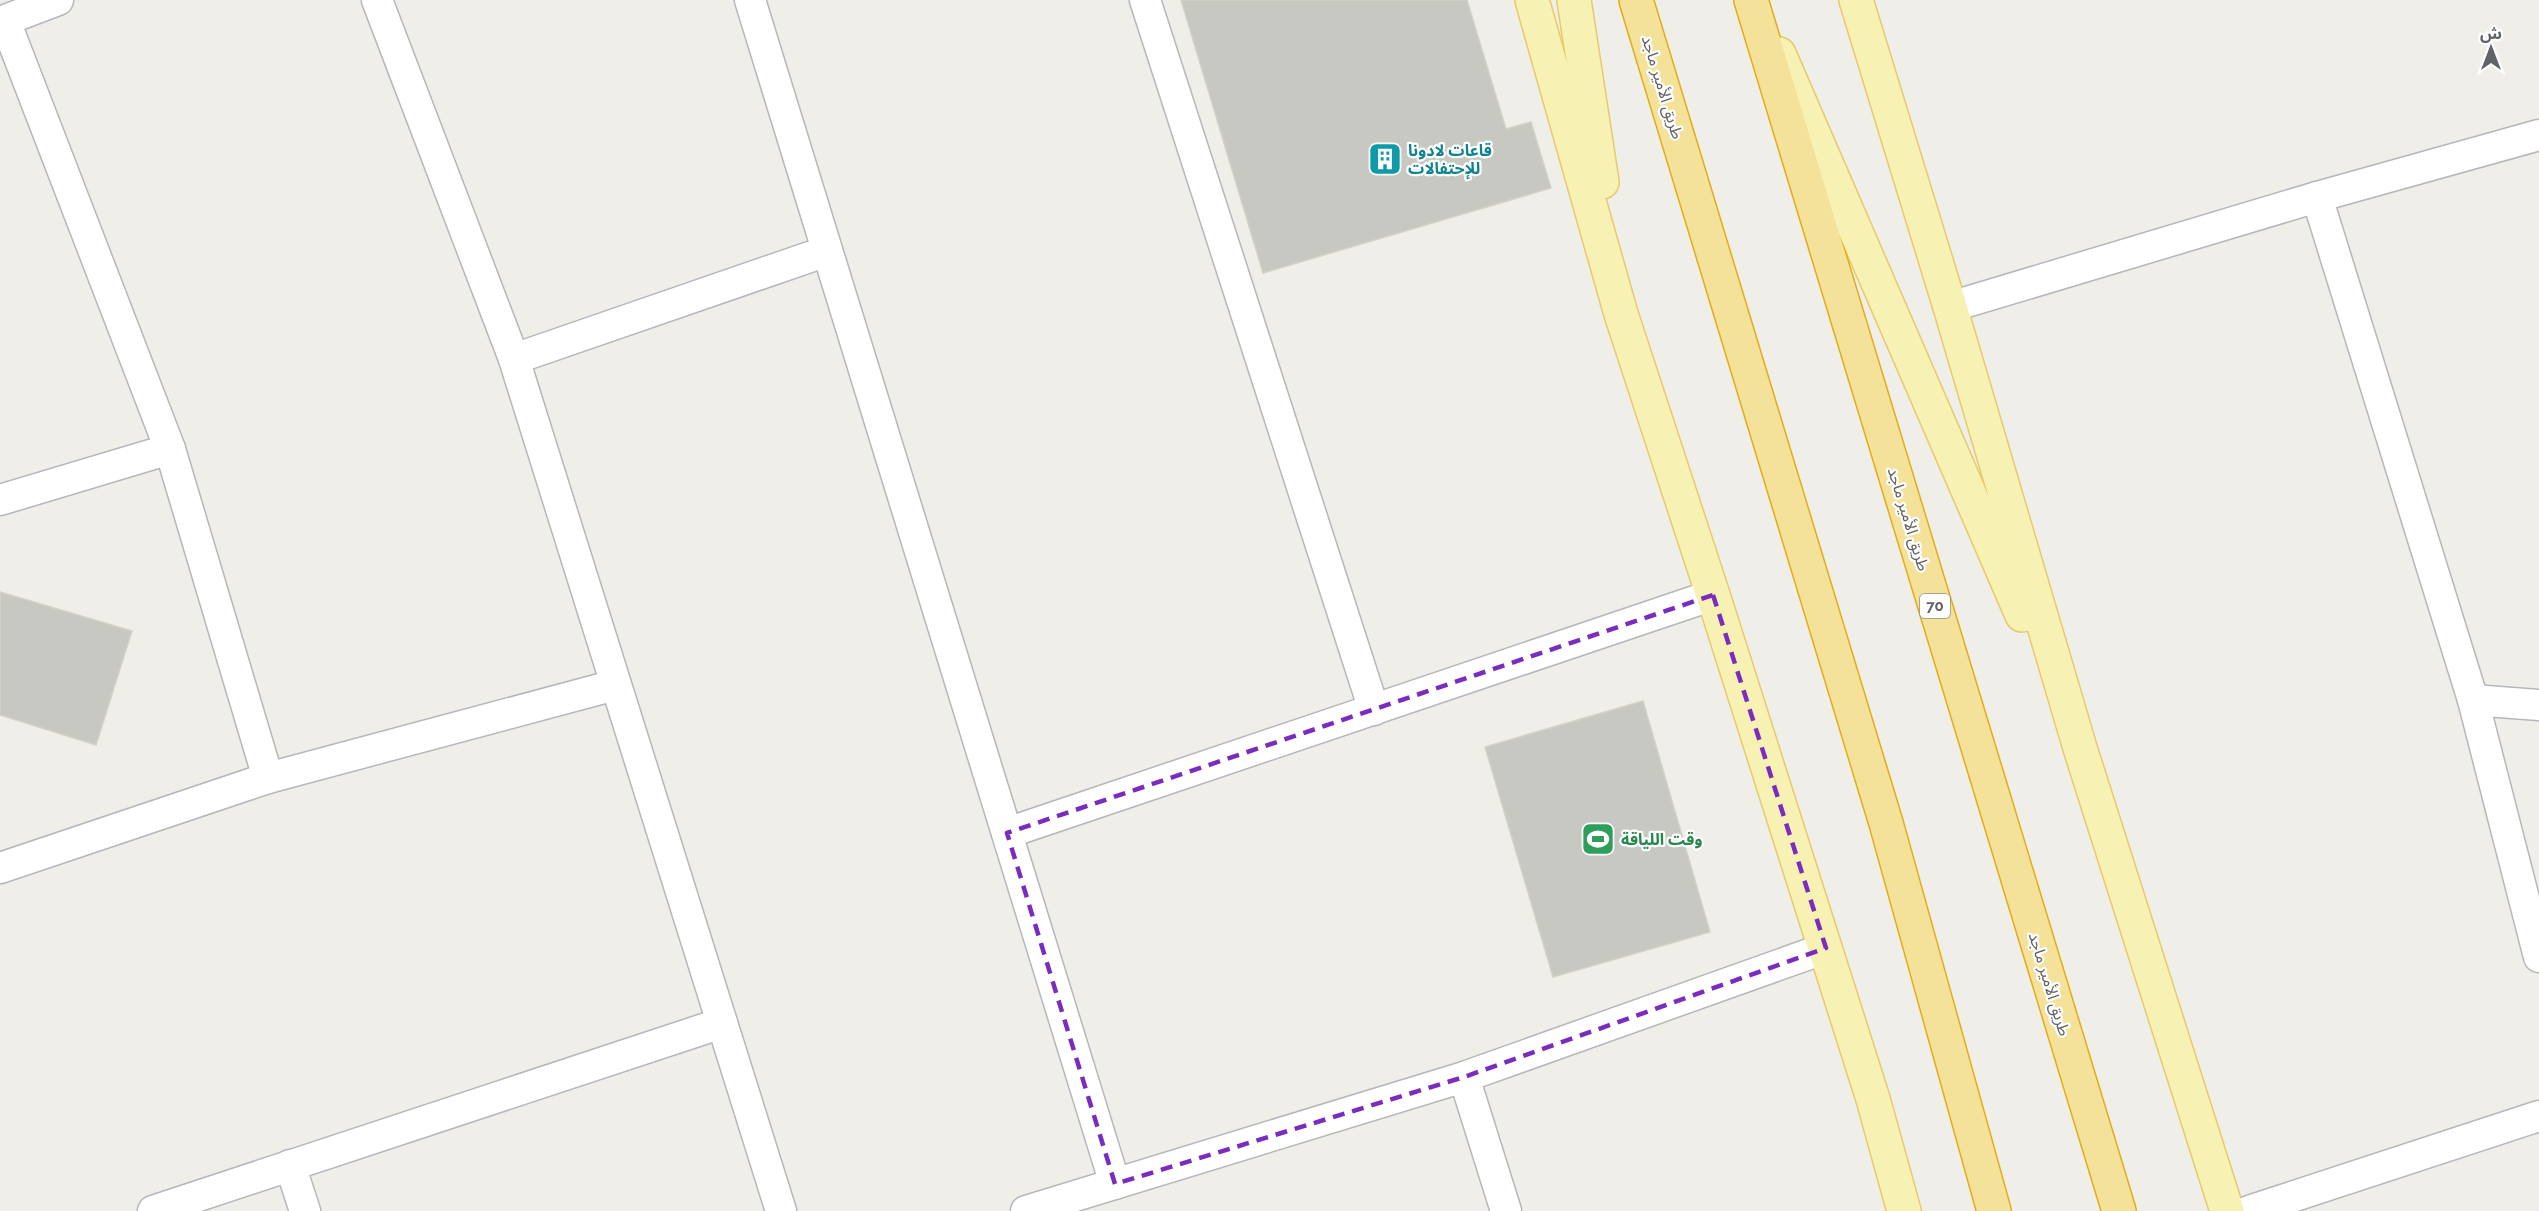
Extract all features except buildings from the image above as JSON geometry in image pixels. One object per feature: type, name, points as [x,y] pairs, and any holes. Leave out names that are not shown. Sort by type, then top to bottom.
[{"type":"highway","name":"طريق الأمير ماجد","points":[[1636,0],[1886,823],[1994,1211]]},
{"type":"highway","name":"طريق الأمير ماجد","points":[[1751,0],[2119,1211]]},
{"type":"main road","points":[[1532,0],[1621,314],[1826,948],[1873,1099],[1904,1211]]},
{"type":"main road","points":[[1574,0],[1621,314]]},
{"type":"main road","points":[[1756,0],[2080,748]]},
{"type":"main road","points":[[1856,0],[1950,307],[2080,748],[2227,1211]]},
{"type":"main road","points":[[1873,1099],[1920,1211]]},
{"type":"street","points":[[58,0],[2,21],[170,449],[268,778]]},
{"type":"street","points":[[377,0],[514,359],[781,1211]]},
{"type":"street","points":[[750,0],[1115,1185]]},
{"type":"street","points":[[1145,0],[1374,710]]},
{"type":"street","points":[[1950,307],[2318,197],[2539,135]]},
{"type":"street","points":[[2318,197],[2473,700],[2539,957]]},
{"type":"street","points":[[514,359],[827,251]]},
{"type":"street","points":[[0,500],[170,449]]},
{"type":"street","points":[[1007,833],[1713,595]]},
{"type":"street","points":[[0,868],[268,778],[615,685]]},
{"type":"street","points":[[2473,700],[2539,705]]},
{"type":"street","points":[[1026,1211],[1464,1077],[1826,948]]},
{"type":"street","points":[[153,1211],[722,1023]]},
{"type":"street","points":[[1464,1077],[1506,1211]]},
{"type":"street","points":[[2249,1211],[2539,1116]]},
{"type":"street","points":[[290,1166],[305,1211]]},
{"type":"highlighted area","points":[[1713,595],[1826,948],[1464,1077],[1115,1184],[1007,833]]},
{"type":"place","name":"قاعات لادونا للإحتفالات","points":[[1385,159]]},
{"type":"place","name":"وقت اللياقة","points":[[1598,839]]}]
